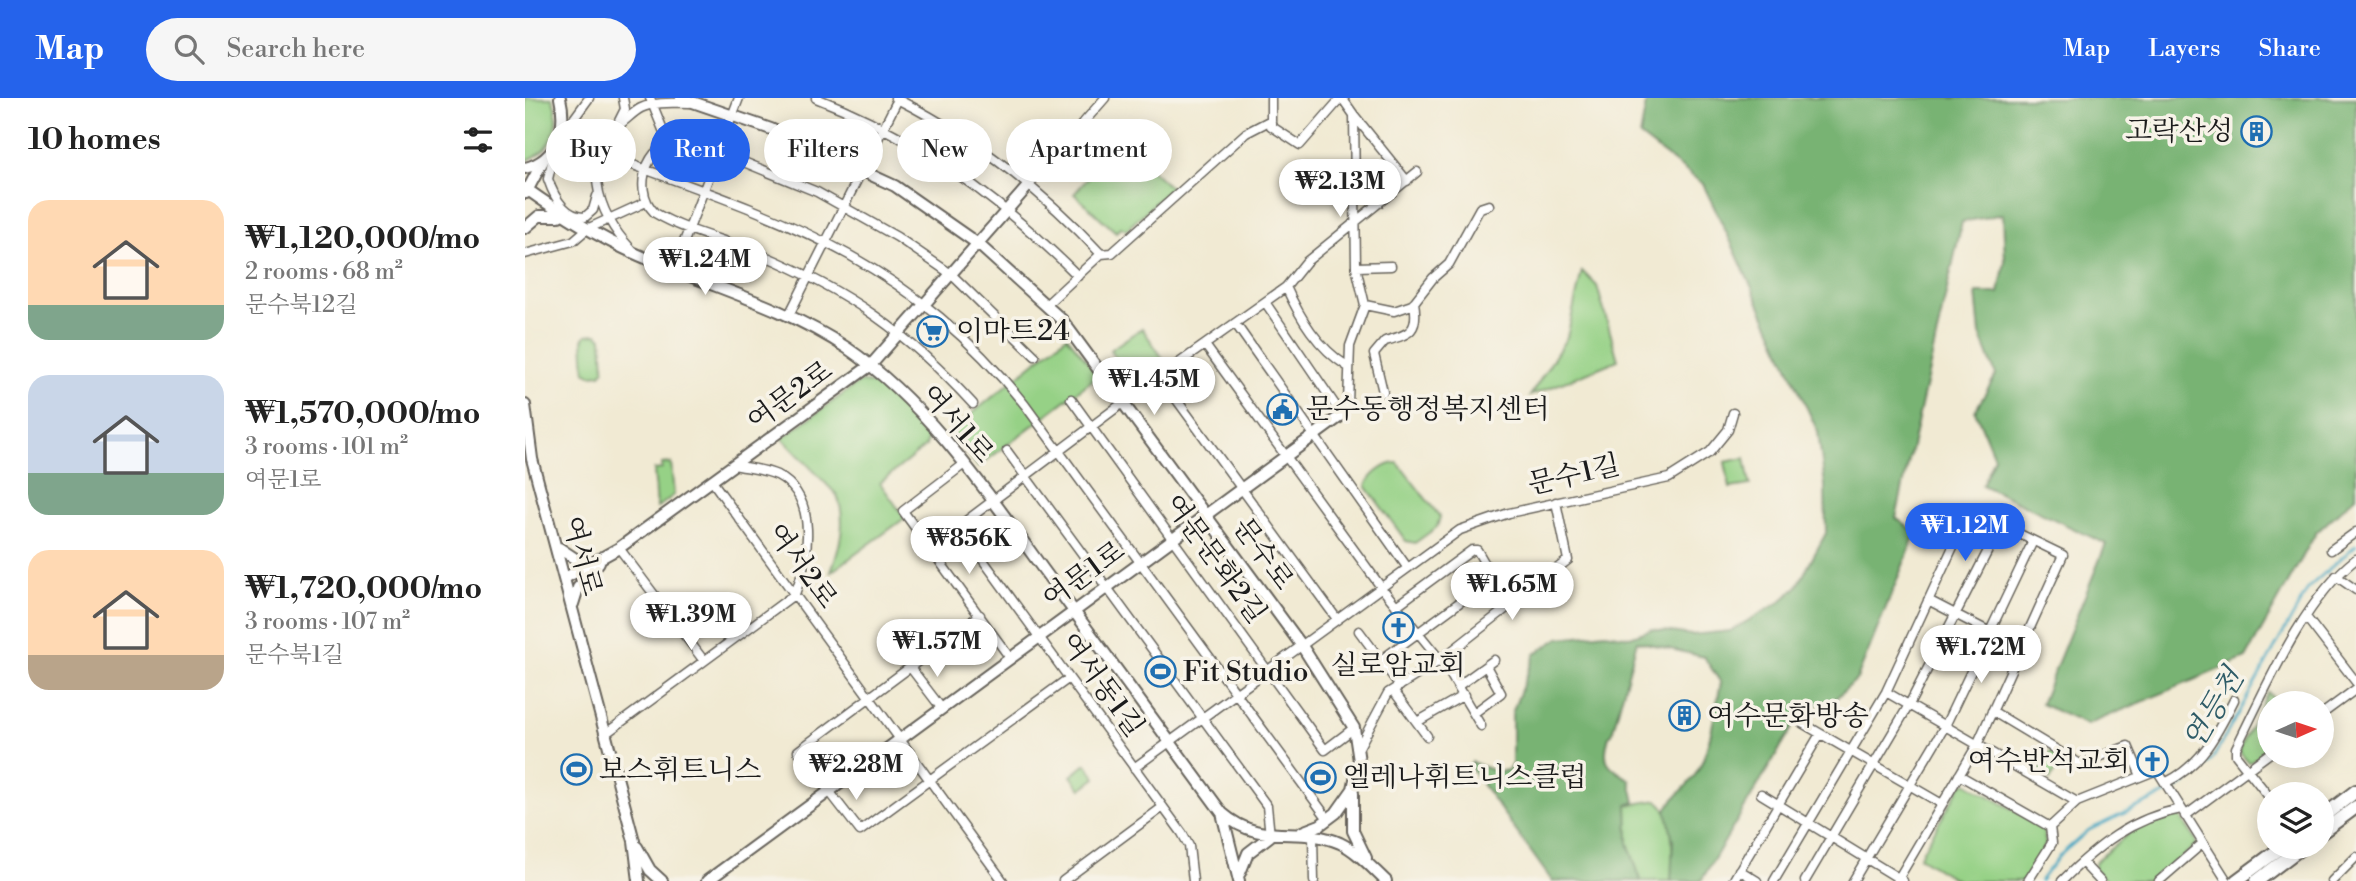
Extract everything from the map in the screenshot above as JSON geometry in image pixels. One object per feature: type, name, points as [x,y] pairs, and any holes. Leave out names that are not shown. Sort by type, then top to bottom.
[{"type":"main road","points":[[2334,808],[2356,791]]},
{"type":"main road","points":[[2334,823],[2356,807]]},
{"type":"main road","points":[[2237,881],[2266,859]]},
{"type":"main road","points":[[2257,881],[2286,859]]},
{"type":"street","points":[[560,98],[562,119]]},
{"type":"street","points":[[620,119],[623,115],[623,98]]},
{"type":"street","name":"문수로","points":[[681,98],[733,114],[764,127]]},
{"type":"street","points":[[731,119],[739,98]]},
{"type":"street","points":[[816,98],[884,129],[929,155],[1006,211],[1078,276]]},
{"type":"street","name":"여문2로","points":[[565,578],[599,562],[871,365],[1105,98]]},
{"type":"street","points":[[1272,98],[1272,127],[1301,145],[1342,98],[1407,181]]},
{"type":"street","points":[[574,119],[588,99]]},
{"type":"street","points":[[884,129],[897,99],[959,133],[1029,185],[1101,254]]},
{"type":"street","points":[[652,101],[659,119]]},
{"type":"street","points":[[626,119],[652,101],[696,103]]},
{"type":"street","points":[[1342,415],[1348,402],[1347,366],[1354,329],[1365,305],[1356,267],[1354,115]]},
{"type":"street","points":[[1047,304],[1101,254],[1112,253],[1246,133],[1271,120]]},
{"type":"street","points":[[525,168],[546,157]]},
{"type":"street","points":[[525,191],[546,157]]},
{"type":"street","points":[[650,159],[645,170],[643,187],[646,202],[661,217],[810,276],[900,332],[938,366],[973,404]]},
{"type":"street","points":[[750,165],[845,206],[951,274],[1035,356]]},
{"type":"street","points":[[636,167],[826,241],[925,303],[990,363],[1059,451],[1328,819]]},
{"type":"street","points":[[930,548],[1124,402],[1286,287],[1306,262],[1357,224],[1417,172]]},
{"type":"street","name":"문수로","points":[[883,181],[918,201],[978,244],[1047,304],[1078,340],[1302,646],[1354,728],[1359,749],[1358,778],[1353,789],[1354,834],[1371,866]]},
{"type":"street","points":[[550,182],[561,205],[572,215],[585,217],[595,206],[596,182]]},
{"type":"street","points":[[674,268],[707,182]]},
{"type":"street","points":[[789,315],[858,182]]},
{"type":"street","name":"여서1로","points":[[525,191],[565,218],[637,255],[789,315],[871,365],[926,419],[993,501],[1222,813],[1241,826],[1270,836]]},
{"type":"street","points":[[597,194],[608,219],[637,255]]},
{"type":"street","points":[[525,254],[573,241],[587,229],[646,202]]},
{"type":"street","points":[[1365,305],[1396,311],[1408,308],[1449,264],[1480,208],[1489,205]]},
{"type":"street","points":[[525,228],[539,216],[551,214],[565,218]]},
{"type":"street","points":[[1356,267],[1391,266]]},
{"type":"street","points":[[1286,287],[1298,312],[1321,344],[1347,366]]},
{"type":"street","points":[[1265,302],[1342,415]]},
{"type":"street","points":[[1383,392],[1374,354],[1385,341],[1402,338],[1411,332],[1416,316],[1414,302]]},
{"type":"street","points":[[1235,323],[1408,567]]},
{"type":"street","points":[[1205,345],[1381,587],[1458,686],[1481,726]]},
{"type":"street","points":[[1160,377],[1337,620]]},
{"type":"street","name":"여문문화2길","points":[[1071,399],[1325,750],[1354,728]]},
{"type":"street","name":"여서로","points":[[525,405],[532,459],[634,841],[639,881]]},
{"type":"street","name":"문수1길","points":[[1237,694],[1460,530],[1509,513],[1669,478],[1717,445],[1728,430],[1734,413]]},
{"type":"street","name":"여문1로","points":[[714,879],[829,791],[1342,415]]},
{"type":"street","points":[[1007,451],[1109,586],[1267,806],[1270,836]]},
{"type":"street","points":[[605,734],[795,594],[804,568],[807,546],[806,513],[802,503],[778,476],[734,465]]},
{"type":"street","points":[[963,465],[903,511],[1010,658]]},
{"type":"street","name":"여서2로","points":[[712,481],[1003,881]]},
{"type":"street","points":[[1359,749],[1387,695],[1439,661],[1568,560],[1556,502]]},
{"type":"street","points":[[1761,794],[1778,805],[1808,823],[1831,837],[1900,880],[1977,744],[2063,555],[1968,509],[1886,692],[1851,752],[1808,823],[1774,881]]},
{"type":"street","points":[[1805,881],[1909,705],[2001,525]]},
{"type":"street","name":"여서동1길","points":[[959,527],[1189,846],[1193,881]]},
{"type":"street","points":[[2331,550],[2356,532]]},
{"type":"street","points":[[1853,881],[1945,726],[2033,541]]},
{"type":"street","points":[[556,544],[560,551],[583,564],[599,562]]},
{"type":"street","points":[[619,548],[703,661]]},
{"type":"street","points":[[1381,660],[1486,583],[1485,564],[1478,550],[1472,550],[1396,606]]},
{"type":"street","points":[[2258,782],[2236,755],[2236,748],[2305,617],[2336,576],[2356,559]]},
{"type":"street","points":[[572,610],[578,587],[599,562]]},
{"type":"street","points":[[2336,576],[2356,590]]},
{"type":"street","points":[[1928,600],[2021,648]]},
{"type":"street","points":[[979,615],[798,751],[860,831],[1069,678]]},
{"type":"street","points":[[2305,617],[2356,682]]},
{"type":"street","points":[[1359,631],[1381,660],[1427,736]]},
{"type":"street","points":[[1458,686],[1490,663],[1501,693],[1474,713]]},
{"type":"street","points":[[910,667],[941,709]]},
{"type":"street","points":[[2335,704],[2356,689]]},
{"type":"street","points":[[1886,692],[2077,802]]},
{"type":"street","name":"여서동1길","points":[[1134,768],[1237,694]]},
{"type":"street","points":[[1417,722],[1464,695]]},
{"type":"street","points":[[2166,785],[2184,772],[2210,746],[2234,700]]},
{"type":"street","points":[[1992,711],[2080,764],[2128,746],[2141,776]]},
{"type":"street","points":[[1802,723],[1942,804]]},
{"type":"street","points":[[1733,881],[1820,734]]},
{"type":"street","points":[[2062,881],[2119,832],[2141,819],[2183,813],[2257,763]]},
{"type":"street","points":[[2050,827],[2077,802],[2157,770],[2227,881]]},
{"type":"street","points":[[1959,775],[2050,827]]},
{"type":"street","points":[[1300,833],[1328,819],[1353,789]]},
{"type":"street","points":[[1063,881],[1163,807]]},
{"type":"street","points":[[1222,813],[1239,880]]},
{"type":"street","points":[[2028,881],[2052,843],[2050,827]]},
{"type":"street","points":[[1239,880],[1248,853],[1270,836],[1300,833],[1342,844],[1386,881]]},
{"type":"street","points":[[1313,836],[1314,881]]},
{"type":"street","points":[[634,841],[650,870],[662,881]]},
{"type":"street","points":[[2159,881],[2203,844]]},
{"type":"street","points":[[2332,881],[2356,857]]},
{"type":"street","points":[[2082,862],[2101,881]]},
{"type":"street","points":[[1739,870],[1756,881]]},
{"type":"green space","points":[[525,98],[552,98],[556,119],[546,119],[546,146],[525,161]]},
{"type":"green space","points":[[1647,98],[2356,98],[2356,496],[2316,533],[2246,658],[2087,725],[2041,704],[2106,544],[1982,485],[1994,457],[1975,411],[1996,375],[1980,334],[1976,293],[1999,293],[2005,261],[2003,214],[1962,222],[1896,518],[1916,533],[1857,679],[1835,699],[1804,708],[1701,881],[1671,881],[1673,840],[1666,809],[1692,779],[1705,755],[1721,683],[1704,657],[1637,641],[1612,734],[1609,736],[1606,758],[1612,767],[1630,780],[1635,802],[1627,805],[1628,843],[1641,881],[1552,881],[1470,767],[1472,762],[1497,772],[1508,770],[1512,764],[1512,713],[1535,654],[1559,638],[1606,633],[1630,637],[1652,629],[1691,635],[1730,631],[1780,602],[1797,587],[1826,533],[1825,485],[1818,432],[1703,184],[1640,136]]},
{"type":"green space","points":[[1085,182],[1165,182],[1171,188],[1126,230],[1121,227],[1116,232],[1074,194]]},
{"type":"green space","points":[[1582,271],[1597,286],[1618,360],[1530,396],[1567,337]]},
{"type":"green space","points":[[1142,328],[1166,363],[1134,385],[1110,350]]},
{"type":"green space","points":[[597,334],[602,338],[604,369],[601,374],[590,375],[585,372],[583,340],[586,335]]},
{"type":"green space","points":[[1067,336],[1099,375],[978,467],[951,431]]},
{"type":"green space","points":[[860,382],[870,383],[889,393],[928,434],[926,446],[880,483],[905,518],[831,572],[842,524],[837,495],[782,438]]},
{"type":"green space","points":[[1745,458],[1750,485],[1730,488],[1725,462]]},
{"type":"green space","points":[[671,463],[674,495],[657,508],[654,470],[662,469],[662,464]]},
{"type":"green space","points":[[1398,463],[1440,517],[1437,527],[1415,543],[1406,541],[1366,486],[1379,470]]},
{"type":"green space","points":[[2257,714],[2257,757],[2249,763],[2240,753]]},
{"type":"green space","points":[[2051,751],[2063,757],[2050,780],[2038,773]]},
{"type":"green space","points":[[1086,764],[1096,778],[1081,789],[1071,776]]},
{"type":"green space","points":[[1966,783],[2042,826],[2046,844],[2024,881],[1958,881],[1919,857],[1961,785]]},
{"type":"green space","points":[[1658,800],[1671,818],[1673,873],[1671,881],[1641,881],[1628,843],[1627,805]]},
{"type":"green space","points":[[2179,815],[2196,840],[2196,845],[2155,881],[2106,881],[2095,870],[2095,862],[2141,823]]},
{"type":"waterway","name":"연등천","points":[[2040,881],[2059,856],[2089,830],[2184,785],[2212,760],[2309,587],[2356,545]]},
{"type":"place","name":"고락산성","points":[[2256,131]]},
{"type":"place","name":"이마트24","points":[[933,331]]},
{"type":"place","name":"문수동행정복지센터","points":[[1283,409]]},
{"type":"place","name":"실로암교회","points":[[1398,628]]},
{"type":"place","name":"Fit Studio","points":[[1160,672]]},
{"type":"place","name":"여수문화방송","points":[[1684,716]]},
{"type":"place","name":"여수반석교회","points":[[2153,761]]},
{"type":"place","name":"보스휘트니스","points":[[576,770]]},
{"type":"place","name":"엘레나휘트니스클럽","points":[[1320,777]]}]
